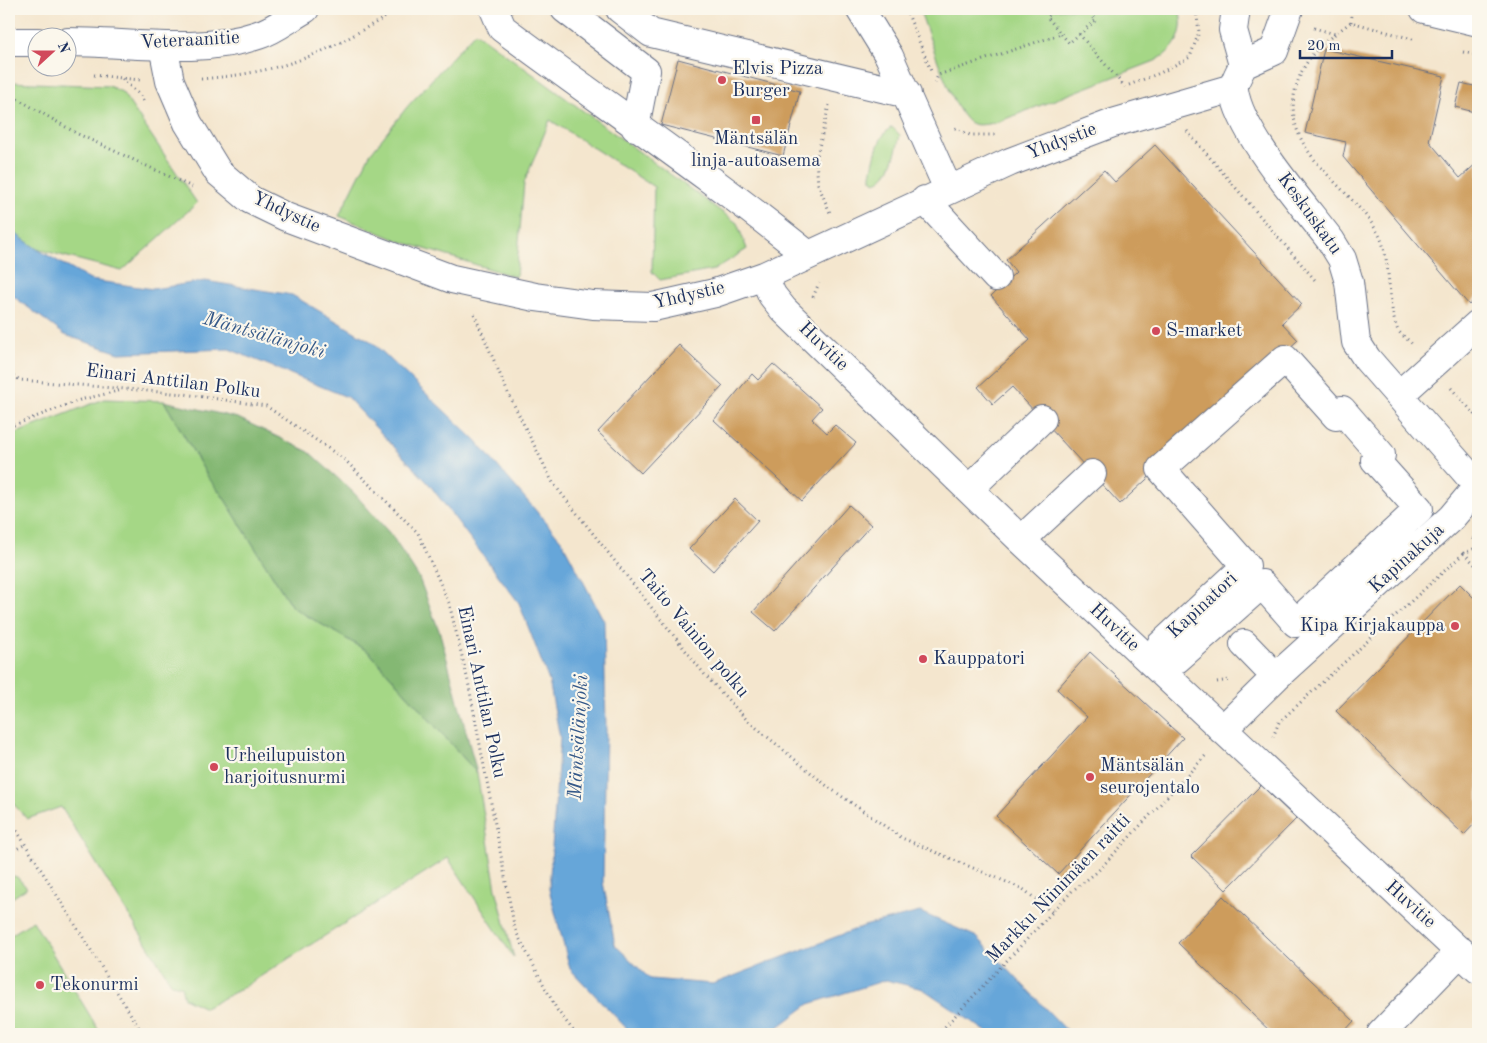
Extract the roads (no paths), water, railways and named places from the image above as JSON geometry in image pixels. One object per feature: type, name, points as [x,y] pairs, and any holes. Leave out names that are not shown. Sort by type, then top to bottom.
[{"type":"street","name":"Veteraanitie","points":[[78,42],[163,46],[234,42],[261,34],[305,9]]},
{"type":"street","points":[[494,9],[502,28],[635,127],[734,195],[808,255]]},
{"type":"street","points":[[565,9],[646,70],[635,127]]},
{"type":"street","points":[[620,9],[651,33],[907,94]]},
{"type":"street","points":[[860,9],[889,56],[907,94],[936,194],[996,277]]},
{"type":"street","points":[[1236,9],[1233,30],[1238,76]]},
{"type":"street","points":[[1424,9],[1478,22]]},
{"type":"street","name":"Yhdystie","points":[[163,46],[170,81],[188,123],[218,172],[251,200],[286,218],[452,279],[535,297],[592,305],[653,306],[715,293],[764,276],[936,194],[1010,162],[1238,76],[1274,51],[1287,15]]},
{"type":"street","points":[[9,42],[28,42]]},
{"type":"street","name":"Keskuskatu","points":[[1238,76],[1240,115],[1254,138],[1331,241],[1342,259],[1349,282],[1356,342],[1367,359],[1478,486]]},
{"type":"street","name":"Huvitie","points":[[764,276],[772,295],[783,309],[969,489],[1021,550],[1227,735],[1470,960]]},
{"type":"street","points":[[1399,395],[1478,324]]},
{"type":"street","name":"Kapinatori","points":[[1285,359],[1336,416],[1342,410],[1381,455],[1375,460],[1419,510],[1296,622],[1262,584],[1177,659],[1161,645],[1246,566],[1161,470],[1285,359]]},
{"type":"street","points":[[969,489],[1042,419]]},
{"type":"street","points":[[1021,550],[1092,474]]},
{"type":"street","name":"Kapinakuja","points":[[1227,735],[1276,677],[1452,517],[1478,486]]},
{"type":"street","points":[[1244,644],[1276,677]]},
{"type":"street","points":[[1381,1034],[1470,960]]},
{"type":"water","name":"Mäntsälänjoki","points":[[9,229],[37,249],[90,280],[153,289],[205,281],[292,295],[372,342],[476,441],[562,541],[604,621],[606,730],[603,882],[615,945],[650,979],[713,984],[864,926],[920,912],[977,937],[1070,1034],[990,1034],[923,989],[886,980],[809,1004],[769,1034],[632,1034],[570,969],[549,889],[560,738],[549,681],[519,603],[429,484],[347,397],[229,349],[119,353],[65,335],[9,293]]},
{"type":"place","name":"Elvis Pizza Burger","points":[[722,80]]},
{"type":"place","name":"Mäntsälän linja-autoasema","points":[[756,120]]},
{"type":"place","name":"S-market","points":[[1156,331]]},
{"type":"place","name":"Kipa Kirjakauppa","points":[[1455,626]]},
{"type":"place","name":"Kauppatori","points":[[923,659]]},
{"type":"place","name":"Urheilupuiston harjoitusnurmi","points":[[214,767]]},
{"type":"place","name":"Mäntsälän seurojentalo","points":[[1090,777]]},
{"type":"place","name":"Tekonurmi","points":[[40,985]]}]
